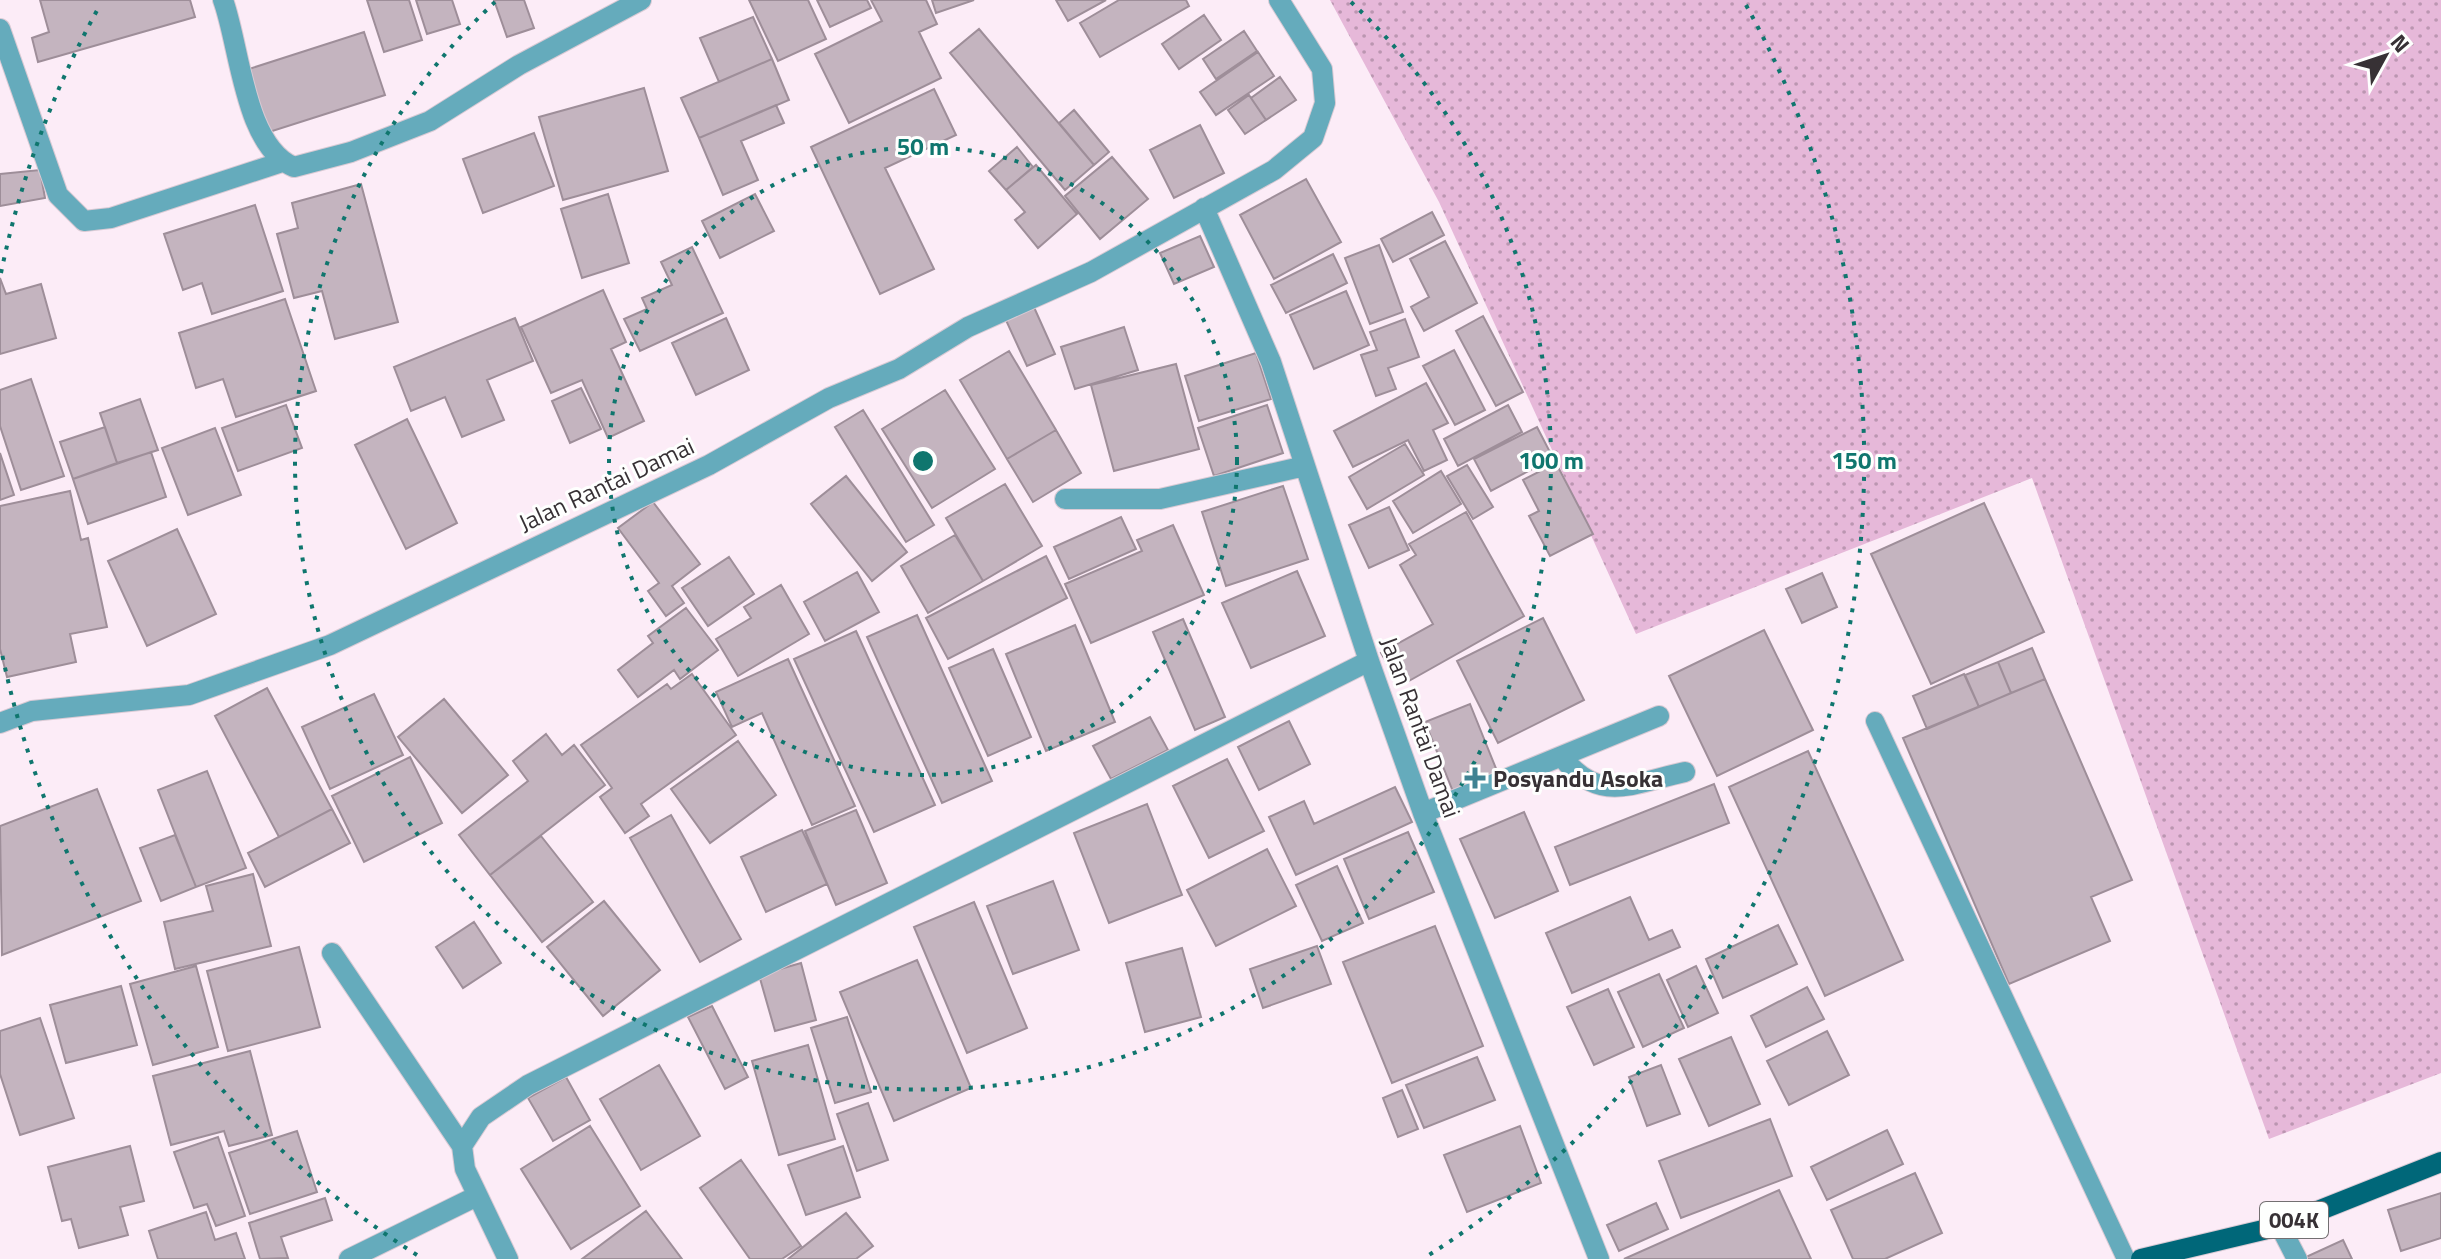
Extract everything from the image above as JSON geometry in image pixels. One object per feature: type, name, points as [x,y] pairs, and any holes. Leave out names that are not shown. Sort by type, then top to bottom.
[{"type":"main road","name":"004K","points":[[2141,1259],[2280,1226],[2441,1162]]},
{"type":"street","points":[[223,0],[256,124],[274,155],[294,167],[351,152],[430,121],[519,65],[641,0]]},
{"type":"street","name":"Jalan Rantai Damai","points":[[0,723],[32,711],[189,695],[330,645],[709,465],[829,398],[899,369],[968,327],[1091,272],[1274,170],[1313,138],[1325,103],[1322,69],[1279,0]]},
{"type":"street","points":[[0,29],[58,195],[84,221],[111,218],[282,162]]},
{"type":"street","name":"Jalan Rantai Damai","points":[[1204,208],[1271,362],[1369,661],[1423,813],[1599,1259]]},
{"type":"street","points":[[1065,499],[1160,499],[1305,466]]},
{"type":"street","points":[[462,1146],[481,1117],[528,1085],[1369,661]]},
{"type":"street","points":[[1423,813],[1659,716]]},
{"type":"street","points":[[1562,757],[1576,776],[1588,784],[1608,788],[1685,772]]},
{"type":"street","points":[[332,953],[462,1146],[465,1169],[508,1259]]},
{"type":"street","points":[[349,1259],[477,1196]]},
{"type":"street","points":[[2280,1226],[2297,1259]]},
{"type":"lane","points":[[1875,721],[2126,1259]]},
{"type":"shaded area","points":[[1330,0],[2441,0],[2441,1073],[2269,1139],[2032,478],[1636,634],[1439,202]]},
{"type":"building","points":[[40,0],[190,0],[195,17],[38,62],[32,38],[49,32]]},
{"type":"building","points":[[367,0],[409,0],[422,40],[384,52]]},
{"type":"building","points":[[416,0],[452,0],[460,24],[427,34]]},
{"type":"building","points":[[494,0],[524,0],[534,28],[507,37]]},
{"type":"building","points":[[749,0],[808,0],[826,39],[778,61]]},
{"type":"building","points":[[817,0],[867,0],[871,8],[830,27]]},
{"type":"building","points":[[871,0],[926,0],[937,24],[919,32],[941,78],[849,123],[815,54],[882,21]]},
{"type":"building","points":[[932,0],[974,0],[936,13]]},
{"type":"building","points":[[1056,0],[1106,0],[1068,21]]},
{"type":"building","points":[[1119,0],[1186,0],[1189,6],[1100,57],[1080,23]]},
{"type":"building","points":[[1204,15],[1221,40],[1179,69],[1162,44]]},
{"type":"building","points":[[753,17],[772,59],[719,82],[700,38]]},
{"type":"building","points":[[979,29],[1094,165],[1065,190],[950,53]]},
{"type":"building","points":[[1244,31],[1257,51],[1216,79],[1203,59]]},
{"type":"building","points":[[364,32],[385,95],[266,133],[246,70]]},
{"type":"building","points":[[1258,52],[1274,76],[1216,115],[1200,92]]},
{"type":"building","points":[[772,59],[789,100],[699,138],[681,98]]},
{"type":"building","points":[[1280,77],[1296,100],[1266,120],[1251,98]]},
{"type":"building","points":[[644,88],[668,171],[563,200],[539,117]]},
{"type":"building","points":[[934,89],[956,135],[885,168],[934,269],[880,294],[811,147]]},
{"type":"building","points":[[1249,95],[1266,120],[1245,134],[1228,110]]},
{"type":"building","points":[[776,105],[784,123],[741,141],[758,180],[723,195],[699,138]]},
{"type":"building","points":[[1074,110],[1109,152],[1094,165],[1059,123]]},
{"type":"building","points":[[1200,125],[1224,173],[1174,198],[1150,150]]},
{"type":"building","points":[[534,133],[554,186],[483,213],[463,159]]},
{"type":"building","points":[[1017,147],[1033,167],[1006,190],[989,171]]},
{"type":"building","points":[[1112,157],[1148,199],[1100,239],[1065,196]]},
{"type":"building","points":[[1036,165],[1077,214],[1038,248],[1015,220],[1025,212],[1006,190]]},
{"type":"building","points":[[40,170],[45,198],[0,206],[0,174]]},
{"type":"building","points":[[1306,179],[1341,242],[1274,279],[1240,215]]},
{"type":"building","points":[[361,184],[398,322],[335,339],[322,291],[294,298],[277,234],[298,228],[292,203]]},
{"type":"building","points":[[608,194],[629,263],[582,278],[561,209]]},
{"type":"building","points":[[755,194],[774,231],[720,258],[702,221]]},
{"type":"building","points":[[255,205],[283,291],[212,314],[202,283],[183,290],[164,234]]},
{"type":"building","points":[[1432,212],[1444,235],[1393,262],[1381,239]]},
{"type":"building","points":[[1200,236],[1214,267],[1174,284],[1160,253]]},
{"type":"building","points":[[1445,241],[1477,303],[1424,331],[1411,307],[1429,297],[1410,259]]},
{"type":"building","points":[[1379,245],[1403,312],[1370,324],[1345,258]]},
{"type":"building","points":[[692,247],[723,313],[640,351],[624,319],[647,309],[642,298],[672,285],[661,262]]},
{"type":"building","points":[[1333,254],[1347,283],[1286,313],[1271,285]]},
{"type":"building","points":[[0,278],[6,294],[41,284],[56,338],[0,354]]},
{"type":"building","points":[[603,290],[626,342],[611,349],[644,421],[608,438],[582,380],[551,393],[521,327]]},
{"type":"building","points":[[1346,291],[1369,345],[1314,369],[1290,315]]},
{"type":"building","points":[[285,299],[316,391],[236,417],[223,379],[196,388],[179,333]]},
{"type":"building","points":[[1033,305],[1055,354],[1027,366],[1005,318]]},
{"type":"building","points":[[1483,316],[1523,392],[1496,406],[1456,331]]},
{"type":"building","points":[[515,318],[533,361],[487,380],[504,420],[462,437],[445,397],[411,411],[394,367]]},
{"type":"building","points":[[726,318],[749,370],[696,395],[672,343]]},
{"type":"building","points":[[1405,319],[1419,357],[1388,368],[1396,389],[1376,396],[1361,355],[1377,350],[1370,332]]},
{"type":"building","points":[[1124,327],[1138,370],[1075,389],[1061,347]]},
{"type":"building","points":[[1454,350],[1485,410],[1455,425],[1423,366]]},
{"type":"building","points":[[1009,351],[1056,430],[1007,459],[960,380]]},
{"type":"building","points":[[1256,353],[1271,399],[1199,421],[1185,376]]},
{"type":"building","points":[[1176,364],[1199,449],[1114,471],[1091,385]]},
{"type":"building","points":[[31,379],[64,476],[21,490],[0,426],[0,390]]},
{"type":"building","points":[[1426,383],[1448,423],[1433,430],[1447,460],[1424,471],[1408,440],[1353,467],[1334,431]]},
{"type":"building","points":[[581,388],[601,429],[570,443],[552,401]]},
{"type":"building","points":[[945,390],[995,469],[932,508],[882,429]]},
{"type":"building","points":[[140,399],[158,450],[117,463],[100,413]]},
{"type":"building","points":[[286,405],[302,448],[238,471],[222,428]]},
{"type":"building","points":[[1267,405],[1283,453],[1214,476],[1198,428]]},
{"type":"building","points":[[1508,405],[1522,432],[1458,466],[1444,439]]},
{"type":"building","points":[[863,410],[934,525],[906,542],[835,427]]},
{"type":"building","points":[[407,419],[457,523],[406,549],[355,445]]},
{"type":"building","points":[[105,427],[117,463],[73,479],[60,442]]},
{"type":"building","points":[[1537,427],[1553,458],[1491,491],[1474,459]]},
{"type":"building","points":[[215,428],[241,495],[188,515],[162,448]]},
{"type":"building","points":[[1056,430],[1081,473],[1033,502],[1007,459]]},
{"type":"building","points":[[1405,444],[1424,475],[1367,509],[1349,477]]},
{"type":"building","points":[[151,452],[166,497],[88,524],[73,479]]},
{"type":"building","points":[[0,453],[14,495],[0,500]]},
{"type":"building","points":[[1556,463],[1593,534],[1550,556],[1529,516],[1539,511],[1523,480]]},
{"type":"building","points":[[1467,465],[1493,507],[1473,519],[1447,476]]},
{"type":"building","points":[[1441,471],[1461,504],[1413,533],[1393,501]]},
{"type":"building","points":[[846,476],[907,552],[872,581],[811,504]]},
{"type":"building","points":[[1005,484],[1042,546],[983,581],[946,518]]},
{"type":"building","points":[[1283,486],[1308,559],[1226,586],[1202,512]]},
{"type":"building","points":[[70,491],[81,540],[88,538],[107,627],[70,634],[76,662],[7,677],[0,649],[0,506]]},
{"type":"building","points":[[653,502],[700,564],[672,586],[684,603],[666,616],[648,591],[659,583],[618,528]]},
{"type":"building","points":[[1984,503],[2044,632],[1931,684],[1871,554]]},
{"type":"building","points":[[1389,507],[1409,550],[1369,568],[1349,525]]},
{"type":"building","points":[[1466,512],[1524,616],[1400,686],[1381,653],[1433,624],[1400,565],[1416,555],[1409,544]]},
{"type":"building","points":[[1121,517],[1136,549],[1069,579],[1054,547]]},
{"type":"building","points":[[1173,525],[1204,595],[1091,643],[1065,584],[1142,551],[1137,540]]},
{"type":"building","points":[[177,529],[216,614],[147,646],[108,561]]},
{"type":"building","points":[[955,535],[983,581],[928,613],[901,566]]},
{"type":"building","points":[[1046,556],[1067,598],[948,659],[926,618]]},
{"type":"building","points":[[729,557],[754,594],[708,626],[682,588]]},
{"type":"building","points":[[1297,571],[1325,636],[1251,668],[1222,603]]},
{"type":"building","points":[[857,572],[879,612],[825,641],[804,602]]},
{"type":"building","points":[[1822,573],[1837,607],[1802,623],[1786,589]]},
{"type":"building","points":[[781,585],[809,634],[738,676],[716,639],[751,618],[744,607]]},
{"type":"building","points":[[686,608],[718,650],[680,679],[674,670],[638,697],[618,670],[653,643],[648,636]]},
{"type":"building","points":[[917,615],[992,781],[942,803],[867,637]]},
{"type":"building","points":[[1543,618],[1584,700],[1498,743],[1457,661]]},
{"type":"building","points":[[1183,619],[1225,717],[1195,730],[1153,632]]},
{"type":"building","points":[[1075,625],[1115,722],[1046,751],[1006,654]]},
{"type":"building","points":[[1764,630],[1813,730],[1717,776],[1669,676]]},
{"type":"building","points":[[856,631],[935,805],[874,832],[794,659]]},
{"type":"building","points":[[2032,648],[2045,679],[2011,693],[1998,662]]},
{"type":"building","points":[[993,649],[1031,737],[988,756],[949,668]]},
{"type":"building","points":[[788,659],[855,806],[812,825],[762,713],[732,727],[716,692]]},
{"type":"building","points":[[1998,662],[2011,693],[1979,707],[1965,675]]},
{"type":"building","points":[[692,674],[736,735],[641,804],[649,816],[625,833],[600,797],[612,788],[581,745],[667,684],[671,689]]},
{"type":"building","points":[[1964,674],[1979,707],[1927,729],[1913,696]]},
{"type":"building","points":[[2045,679],[2132,880],[2091,897],[2110,941],[2009,984],[1903,738]]},
{"type":"building","points":[[267,688],[332,809],[279,837],[215,716]]},
{"type":"building","points":[[374,694],[403,755],[330,789],[302,727]]},
{"type":"building","points":[[444,699],[508,775],[462,813],[398,737]]},
{"type":"building","points":[[1470,704],[1499,776],[1454,794],[1425,722]]},
{"type":"building","points":[[1150,717],[1168,750],[1111,779],[1093,746]]},
{"type":"building","points":[[1289,721],[1310,764],[1259,790],[1238,747]]},
{"type":"building","points":[[546,734],[562,755],[574,745],[605,785],[490,875],[459,835],[528,781],[513,761]]},
{"type":"building","points":[[738,741],[776,795],[710,843],[671,789]]},
{"type":"building","points":[[1808,751],[1903,960],[1825,996],[1729,787]]},
{"type":"building","points":[[410,757],[442,823],[364,862],[332,796]]},
{"type":"building","points":[[1227,759],[1264,831],[1209,858],[1173,786]]},
{"type":"building","points":[[207,771],[246,868],[196,887],[158,790]]},
{"type":"building","points":[[1714,784],[1729,823],[1570,885],[1555,847]]},
{"type":"building","points":[[1395,787],[1412,822],[1296,875],[1269,817],[1304,801],[1314,824]]},
{"type":"building","points":[[97,789],[141,901],[2,955],[0,826]]},
{"type":"building","points":[[1147,804],[1182,895],[1109,923],[1074,833]]},
{"type":"building","points":[[332,809],[350,843],[265,887],[248,853]]},
{"type":"building","points":[[856,810],[887,883],[836,905],[805,831]]},
{"type":"building","points":[[1524,812],[1558,891],[1495,918],[1460,839]]},
{"type":"building","points":[[671,815],[741,939],[700,962],[630,838]]},
{"type":"building","points":[[802,830],[827,884],[766,912],[741,857]]},
{"type":"building","points":[[1408,832],[1434,892],[1369,919],[1344,859]]},
{"type":"building","points":[[175,835],[196,887],[161,901],[140,848]]},
{"type":"building","points":[[541,836],[593,902],[542,942],[490,875]]},
{"type":"building","points":[[1267,849],[1296,906],[1216,946],[1187,890]]},
{"type":"building","points":[[1337,866],[1363,923],[1322,941],[1296,885]]},
{"type":"building","points":[[253,874],[271,946],[175,969],[164,922],[213,911],[206,886]]},
{"type":"building","points":[[1053,881],[1079,950],[1013,974],[987,906]]},
{"type":"building","points":[[1630,897],[1649,940],[1672,930],[1680,947],[1572,993],[1546,933]]},
{"type":"building","points":[[604,901],[660,970],[603,1016],[547,947]]},
{"type":"building","points":[[974,902],[1027,1028],[967,1053],[914,927]]},
{"type":"building","points":[[474,922],[501,963],[463,988],[436,947]]},
{"type":"building","points":[[1778,925],[1797,964],[1723,998],[1706,959]]},
{"type":"building","points":[[1435,926],[1483,1046],[1392,1083],[1343,962]]},
{"type":"building","points":[[1317,946],[1331,984],[1263,1008],[1250,969]]},
{"type":"building","points":[[299,947],[320,1027],[228,1051],[207,971]]},
{"type":"building","points":[[1182,948],[1201,1017],[1145,1032],[1126,963]]},
{"type":"building","points":[[917,960],[971,1088],[894,1121],[840,992]]},
{"type":"building","points":[[801,963],[816,1020],[775,1031],[759,975]]},
{"type":"building","points":[[196,966],[218,1047],[153,1065],[130,984]]},
{"type":"building","points":[[1696,966],[1718,1013],[1688,1027],[1667,980]]},
{"type":"building","points":[[1659,974],[1684,1028],[1643,1047],[1618,992]]},
{"type":"building","points":[[121,986],[137,1045],[66,1063],[50,1005]]},
{"type":"building","points":[[1807,987],[1824,1019],[1766,1047],[1751,1016]]},
{"type":"building","points":[[1608,989],[1634,1047],[1594,1065],[1567,1007]]},
{"type":"building","points":[[712,1006],[748,1077],[725,1089],[688,1017]]},
{"type":"building","points":[[847,1017],[871,1092],[835,1103],[811,1028]]},
{"type":"building","points":[[40,1018],[74,1118],[20,1135],[0,1074],[0,1031]]},
{"type":"building","points":[[1827,1031],[1849,1075],[1789,1105],[1767,1061]]},
{"type":"building","points":[[1731,1037],[1760,1104],[1709,1126],[1679,1059]]},
{"type":"building","points":[[808,1045],[835,1139],[779,1155],[752,1061]]},
{"type":"building","points":[[250,1051],[272,1135],[229,1146],[224,1131],[171,1145],[153,1076]]},
{"type":"building","points":[[1477,1057],[1495,1100],[1424,1128],[1406,1085]]},
{"type":"building","points":[[659,1065],[700,1136],[641,1170],[600,1099]]},
{"type":"building","points":[[1661,1065],[1680,1114],[1647,1126],[1629,1077]]},
{"type":"building","points":[[566,1077],[590,1120],[553,1141],[528,1098]]},
{"type":"building","points":[[1402,1090],[1418,1129],[1398,1137],[1383,1098]]},
{"type":"building","points":[[868,1103],[888,1160],[857,1171],[837,1114]]},
{"type":"building","points":[[1770,1119],[1792,1176],[1681,1218],[1659,1161]]},
{"type":"building","points":[[590,1126],[640,1206],[571,1249],[521,1169]]},
{"type":"building","points":[[1520,1126],[1541,1183],[1467,1212],[1444,1155]]},
{"type":"building","points":[[1887,1130],[1903,1164],[1827,1200],[1811,1167]]},
{"type":"building","points":[[297,1131],[317,1192],[250,1214],[229,1153]]},
{"type":"building","points":[[218,1137],[245,1216],[216,1226],[207,1204],[194,1208],[174,1152]]},
{"type":"building","points":[[130,1146],[144,1201],[120,1207],[128,1235],[79,1248],[71,1219],[62,1221],[48,1167]]},
{"type":"building","points":[[843,1146],[860,1197],[806,1215],[788,1165]]},
{"type":"building","points":[[741,1160],[801,1246],[782,1259],[750,1259],[700,1188]]},
{"type":"building","points":[[1915,1173],[1942,1233],[1885,1259],[1853,1259],[1831,1210]]},
{"type":"building","points":[[1779,1190],[1811,1259],[1624,1259]]},
{"type":"building","points":[[2441,1193],[2441,1238],[2401,1251],[2388,1210]]},
{"type":"building","points":[[325,1198],[332,1220],[281,1237],[288,1258],[260,1259],[249,1223]]},
{"type":"building","points":[[1656,1203],[1668,1229],[1619,1251],[1607,1225]]},
{"type":"building","points":[[646,1211],[682,1259],[582,1259]]},
{"type":"building","points":[[206,1212],[215,1240],[236,1233],[245,1259],[158,1259],[149,1231]]},
{"type":"building","points":[[846,1213],[873,1246],[856,1259],[788,1259]]},
{"type":"building","points":[[2343,1240],[2352,1259],[2306,1257]]},
{"type":"place","name":"Posyandu Asoka","points":[[1475,778]]}]
